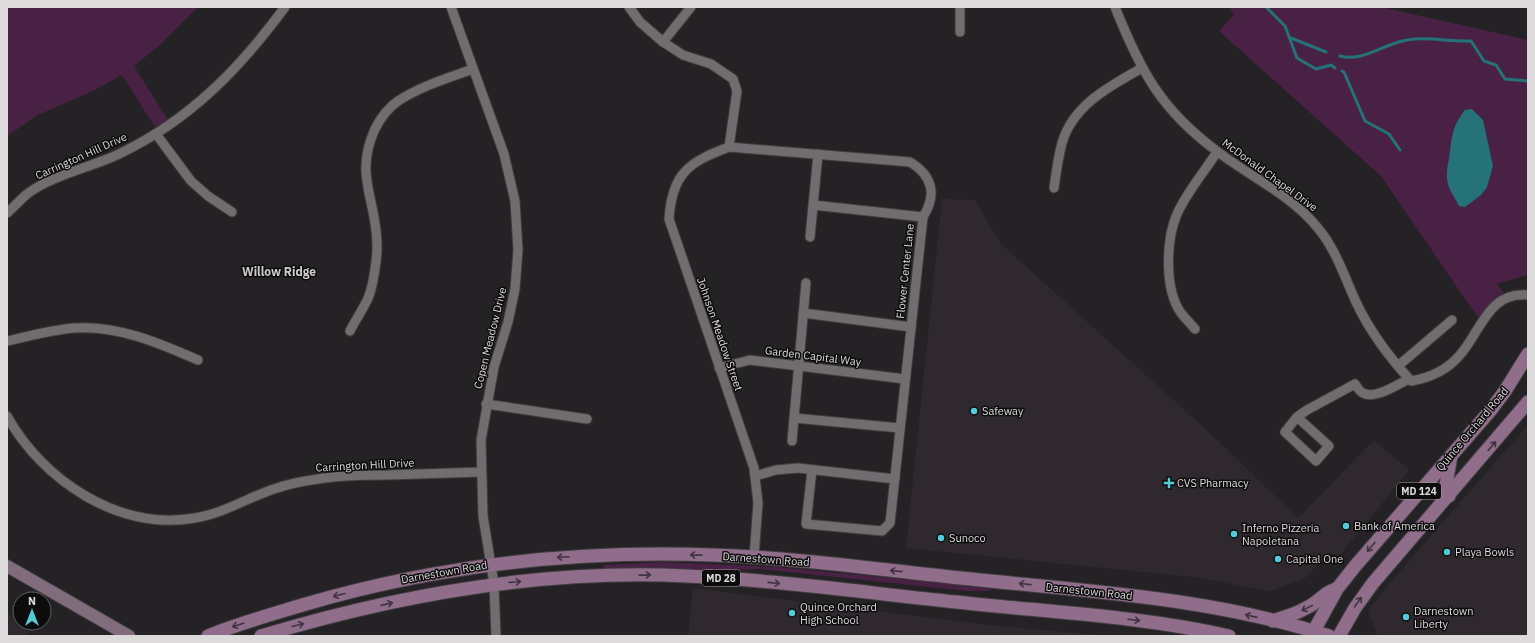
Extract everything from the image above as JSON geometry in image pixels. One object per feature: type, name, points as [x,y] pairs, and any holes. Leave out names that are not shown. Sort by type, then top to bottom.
[{"type":"main road","name":"Quince Orchard Road","points":[[1313,634],[1337,589],[1405,507],[1451,456],[1501,396],[1528,354]]},
{"type":"main road","name":"MD 124","points":[[1339,636],[1355,608],[1373,583],[1528,402]]},
{"type":"main road","points":[[1449,496],[1446,485],[1451,456]]},
{"type":"main road","name":"Darnestown Road","points":[[208,636],[269,615],[370,587],[431,573],[491,564],[556,558],[636,554],[754,557],[1143,596],[1187,603],[1273,621],[1313,634],[1329,636]]},
{"type":"main road","name":"Darnestown Road","points":[[261,636],[356,611],[494,584],[626,575],[712,577],[1095,616],[1229,636]]},
{"type":"main road","points":[[1273,621],[1306,609],[1316,603],[1326,592],[1337,589]]},
{"type":"street","name":"Carrington Hill Drive","points":[[7,213],[28,194],[54,180],[121,153],[156,134],[206,97],[235,69],[285,7]]},
{"type":"street","name":"Copen Meadow Drive","points":[[451,7],[504,154],[515,201],[518,250],[515,289],[508,322],[494,367],[486,404],[481,440],[483,516],[494,584],[496,636]]},
{"type":"street","points":[[629,7],[640,22],[663,42],[683,55],[711,64],[732,79],[737,91],[729,147]]},
{"type":"street","points":[[663,42],[691,7]]},
{"type":"street","points":[[960,7],[960,32]]},
{"type":"street","name":"McDonald Chapel Drive","points":[[1114,7],[1130,47],[1154,89],[1175,116],[1218,152],[1289,201],[1318,227],[1343,270],[1371,332],[1409,379]]},
{"type":"street","points":[[1054,188],[1062,141],[1073,120],[1102,90],[1142,68]]},
{"type":"street","points":[[350,331],[369,295],[377,250],[377,227],[366,183],[365,168],[368,145],[380,119],[396,102],[416,90],[473,69]]},
{"type":"street","points":[[156,134],[191,181],[208,196],[232,212]]},
{"type":"street","name":"Flower Center Lane","points":[[729,147],[910,162],[919,168],[926,176],[930,185],[932,196],[930,206],[923,217],[895,479]]},
{"type":"street","name":"Johnson Meadow Street","points":[[729,147],[704,156],[690,165],[681,176],[674,191],[670,204],[669,219],[756,476],[758,503],[754,557]]},
{"type":"street","points":[[1195,329],[1180,312],[1172,293],[1169,270],[1170,241],[1172,227],[1186,197],[1218,152]]},
{"type":"street","points":[[810,237],[818,154]]},
{"type":"street","points":[[813,205],[923,217]]},
{"type":"street","points":[[792,441],[806,283]]},
{"type":"street","points":[[1297,417],[1329,446],[1316,461],[1285,432],[1297,417],[1354,384],[1362,393],[1370,395],[1388,390],[1409,379],[1411,381],[1425,379],[1440,372],[1459,357],[1495,305],[1507,297],[1519,294],[1528,295]]},
{"type":"street","points":[[803,313],[911,327]]},
{"type":"street","points":[[1398,366],[1452,320]]},
{"type":"street","points":[[7,341],[49,331],[74,328],[97,329],[121,332],[144,338],[198,360]]},
{"type":"street","name":"Garden Capital Way","points":[[719,368],[750,360],[905,378]]},
{"type":"street","points":[[486,404],[587,419]]},
{"type":"street","name":"Carrington Hill Drive","points":[[7,416],[34,453],[57,476],[81,494],[121,513],[164,521],[195,518],[214,513],[275,489],[318,479],[357,476],[481,472]]},
{"type":"street","points":[[794,418],[900,428]]},
{"type":"street","points":[[756,476],[788,468],[812,470],[895,479],[890,523],[882,531],[806,524],[812,470]]},
{"type":"street","points":[[7,566],[129,636]]},
{"type":"shaded area","points":[[7,7],[198,7],[160,45],[134,66],[168,120],[155,127],[122,75],[95,90],[38,115],[7,136]]},
{"type":"shaded area","points":[[1229,7],[1381,7],[1528,40],[1528,275],[1497,284],[1507,297],[1481,322],[1381,176],[1219,31],[1234,15]]},
{"type":"shaded area","points":[[942,199],[975,200],[1001,244],[1212,435],[1298,518],[1374,440],[1409,470],[1340,555],[1329,553],[1304,579],[1270,591],[1193,577],[906,548]]},
{"type":"shaded area","points":[[1528,425],[1528,636],[1382,636],[1377,634],[1368,611],[1389,584]]},
{"type":"shaded area","points":[[660,562],[776,567],[965,585],[987,588],[991,591],[968,591],[760,569],[719,571],[604,570],[604,565]]},
{"type":"shaded area","name":"Quince Orchard High School","points":[[693,588],[989,625],[1109,636],[688,636]]},
{"type":"shaded area","points":[[7,611],[12,616],[12,631],[25,631],[30,636],[7,636]]},
{"type":"water","points":[[1472,109],[1483,120],[1493,166],[1487,187],[1481,195],[1465,207],[1459,206],[1450,190],[1447,181],[1447,172],[1452,139],[1457,122],[1465,110]]},
{"type":"waterway","points":[[1266,7],[1285,26],[1297,58],[1316,69],[1331,65],[1335,68]]},
{"type":"waterway","points":[[1291,38],[1326,52]]},
{"type":"waterway","points":[[1340,56],[1362,56],[1392,44],[1408,40],[1426,39],[1471,41],[1484,61],[1496,65],[1505,79],[1528,81]]},
{"type":"waterway","points":[[1342,71],[1344,72],[1365,121],[1389,134],[1400,150]]},
{"type":"place","name":"Safeway","points":[[974,411]]},
{"type":"place","name":"CVS Pharmacy","points":[[1169,483]]},
{"type":"place","name":"Bank of America","points":[[1346,526]]},
{"type":"place","name":"Inferno Pizzeria Napoletana","points":[[1234,534]]},
{"type":"place","name":"Sunoco","points":[[941,538]]},
{"type":"place","name":"Playa Bowls","points":[[1447,552]]},
{"type":"place","name":"Capital One","points":[[1278,559]]},
{"type":"place","name":"Quince Orchard High School","points":[[792,613]]},
{"type":"place","name":"Darnestown Liberty","points":[[1406,617]]},
{"type":"district","name":"Willow Ridge","points":[[279,271]]}]
